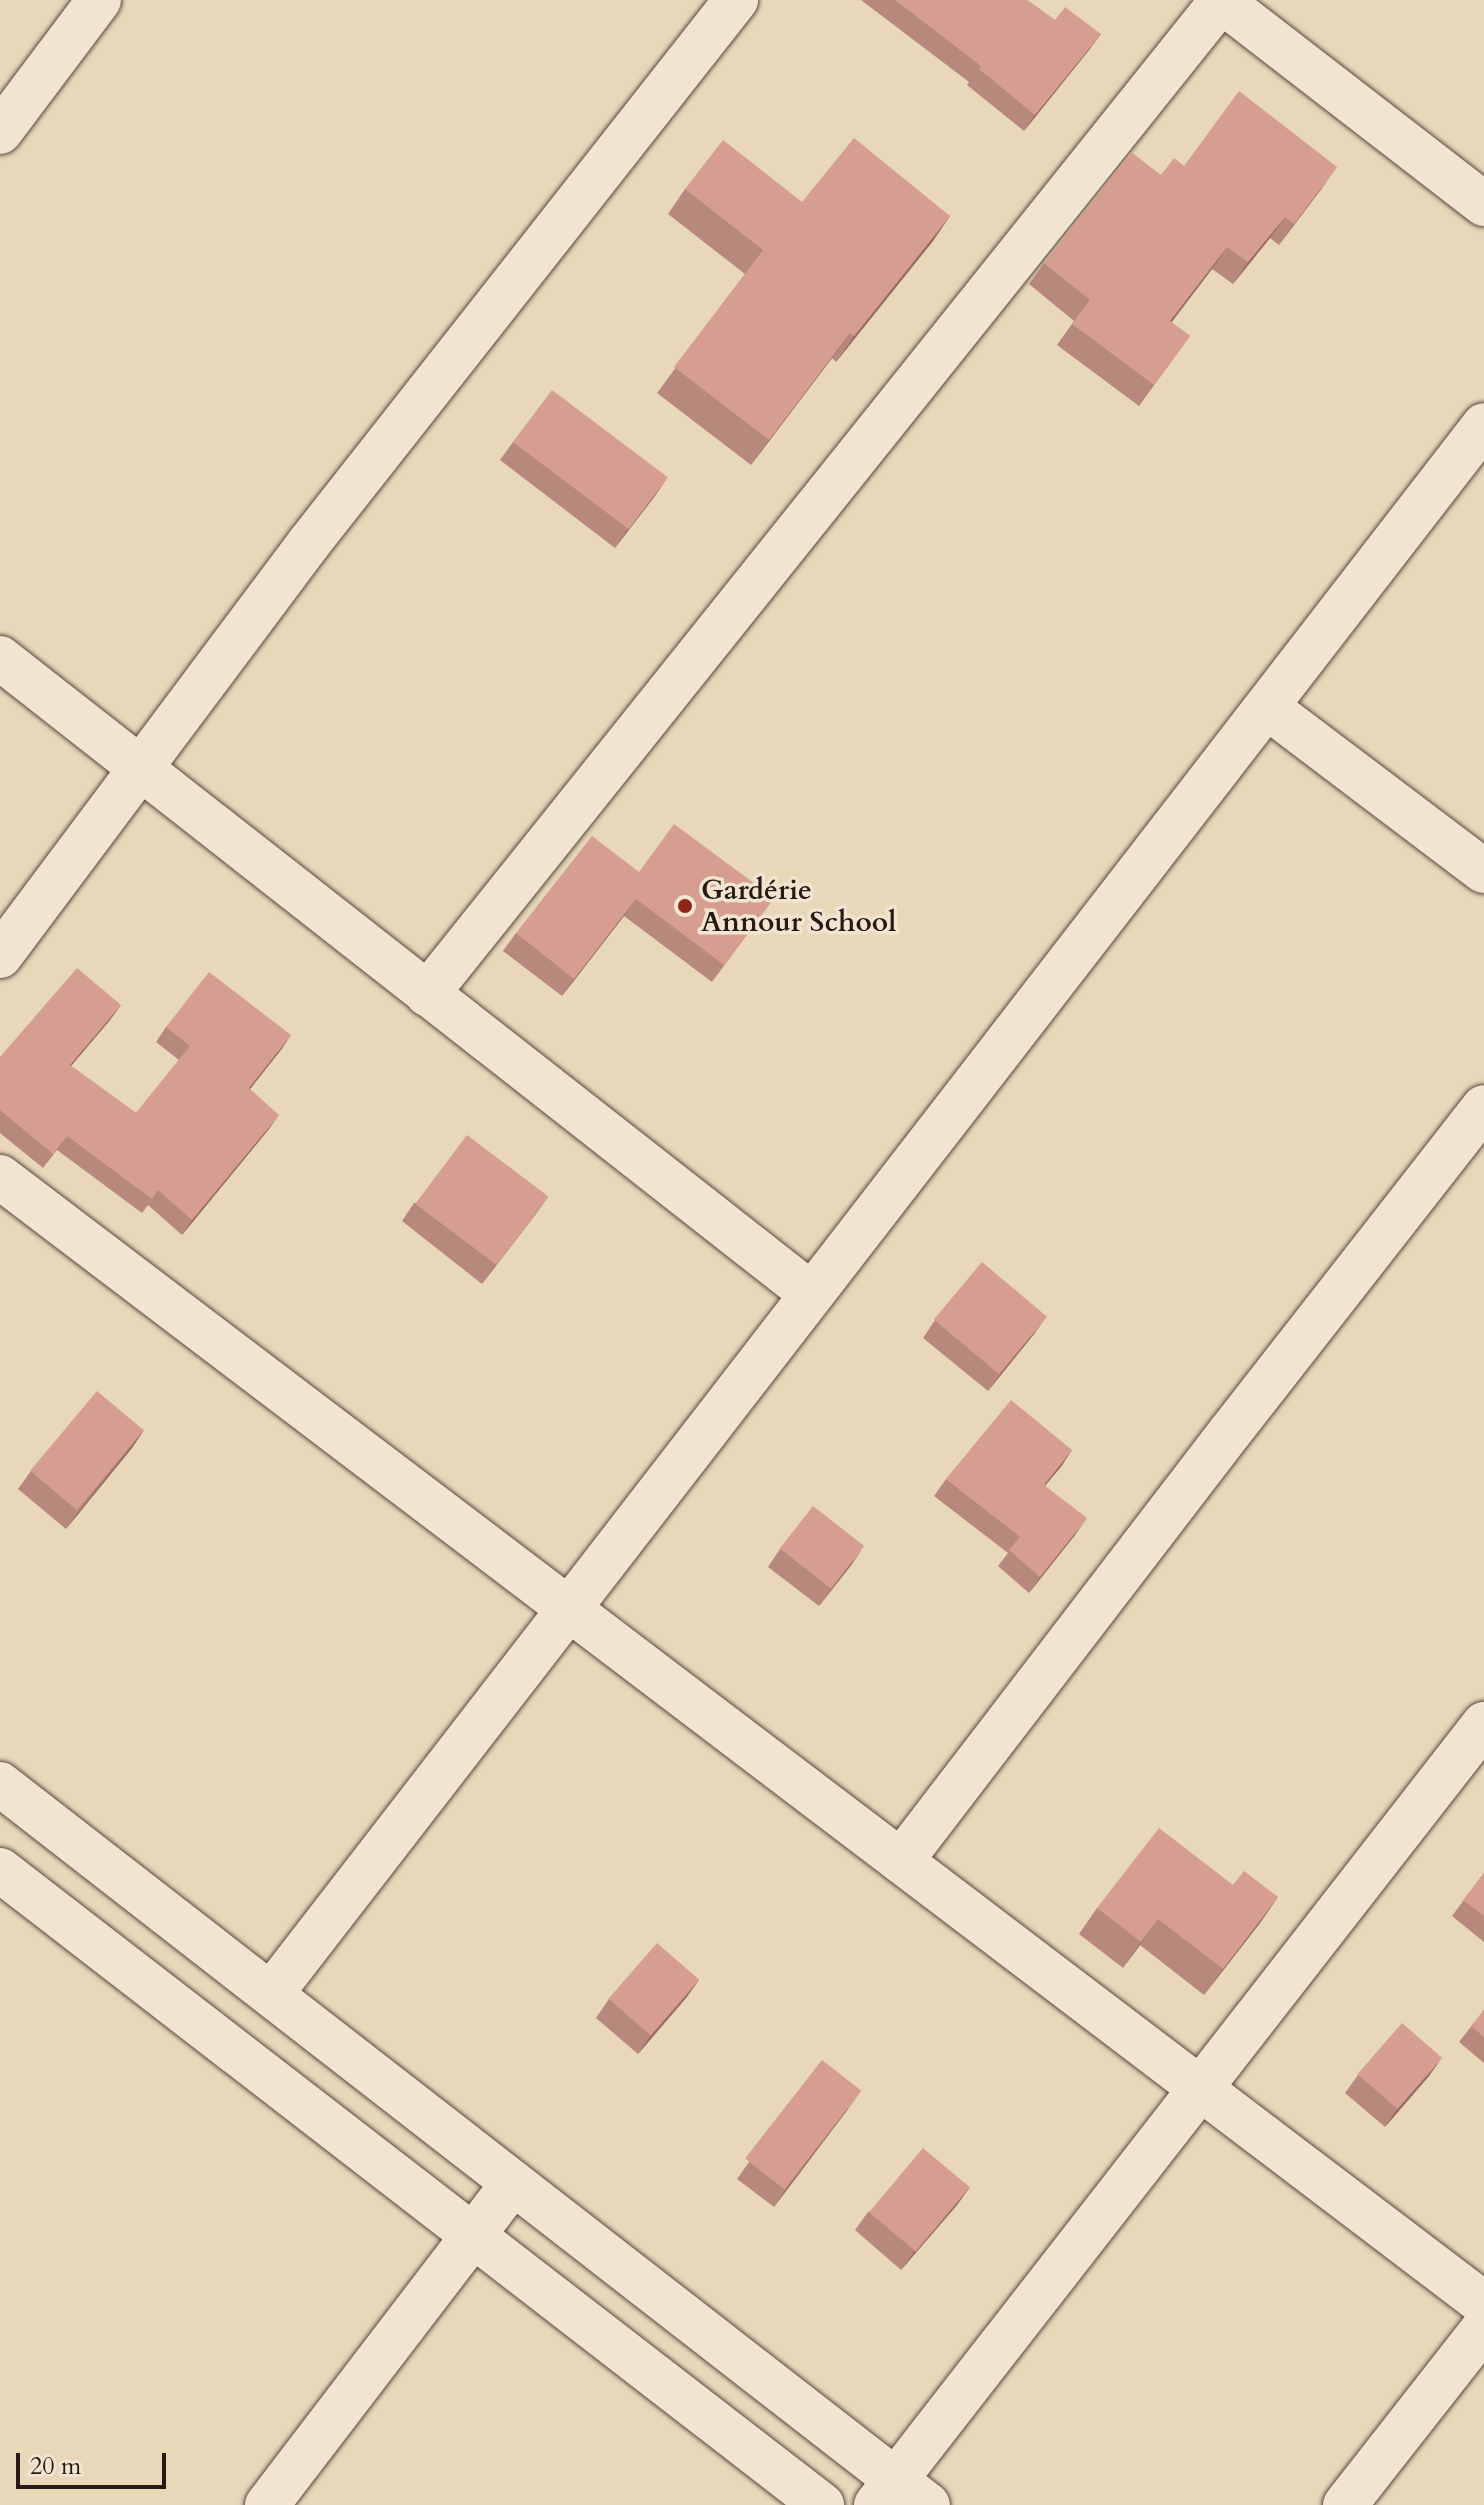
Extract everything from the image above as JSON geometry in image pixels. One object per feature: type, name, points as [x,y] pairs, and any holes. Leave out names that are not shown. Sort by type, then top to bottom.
[{"type":"street","points":[[0,132],[99,0]]},
{"type":"street","points":[[0,956],[309,543],[736,0]]},
{"type":"street","points":[[427,994],[1220,0],[1484,204]]},
{"type":"street","points":[[271,1994],[571,1611],[810,1293],[1484,425]]},
{"type":"street","points":[[0,658],[810,1293]]},
{"type":"street","points":[[1267,707],[1484,871]]},
{"type":"street","points":[[901,1861],[1484,1107]]},
{"type":"street","points":[[0,1177],[1484,2304]]},
{"type":"street","points":[[0,1784],[513,2183],[900,2497],[1200,2088],[1484,1724]]},
{"type":"street","points":[[0,1870],[822,2505]]},
{"type":"street","points":[[267,2505],[513,2183]]},
{"type":"street","points":[[1345,2505],[1484,2328]]},
{"type":"building","points":[[895,0],[1027,0],[1055,20],[1065,7],[1101,34],[1035,115],[979,69],[981,66]]},
{"type":"building","points":[[1239,91],[1337,167],[1294,224],[1285,217],[1248,262],[1227,247],[1170,321],[1190,336],[1154,385],[1072,324],[1090,300],[1044,263],[1131,152],[1161,175],[1174,158],[1184,166]]},
{"type":"building","points":[[854,138],[950,216],[854,336],[850,333],[769,440],[674,367],[763,250],[685,189],[723,140],[802,202]]},
{"type":"building","points":[[552,390],[668,477],[629,529],[513,442]]},
{"type":"building","points":[[674,824],[774,898],[724,965],[636,899],[574,979],[516,933],[592,836],[639,872]]},
{"type":"building","points":[[77,968],[121,1005],[70,1065],[136,1113],[190,1046],[166,1027],[209,972],[291,1035],[249,1088],[279,1115],[192,1220],[158,1190],[152,1199],[67,1136],[53,1154],[0,1110],[0,1057]]},
{"type":"building","points":[[467,1135],[548,1196],[497,1265],[415,1204]]},
{"type":"building","points":[[982,1262],[1047,1317],[999,1374],[934,1319]]},
{"type":"building","points":[[97,1391],[144,1430],[77,1510],[30,1471]]},
{"type":"building","points":[[1011,1400],[1072,1450],[1044,1485],[1087,1518],[1040,1577],[1009,1550],[1020,1537],[946,1479]]},
{"type":"building","points":[[813,1506],[864,1546],[831,1589],[780,1549]]},
{"type":"building","points":[[1159,1828],[1233,1885],[1244,1871],[1278,1897],[1223,1969],[1158,1919],[1141,1942],[1097,1908]]},
{"type":"building","points":[[1484,1873],[1484,1916],[1463,1900]]},
{"type":"building","points":[[657,1943],[699,1980],[651,2036],[608,1999]]},
{"type":"building","points":[[1484,2010],[1484,2037],[1471,2026]]},
{"type":"building","points":[[1402,2023],[1442,2058],[1397,2109],[1357,2074]]},
{"type":"building","points":[[822,2060],[861,2091],[784,2189],[745,2159]]},
{"type":"building","points":[[923,2148],[970,2187],[916,2252],[869,2212]]},
{"type":"place","name":"Gardérie Annour School","points":[[685,906]]}]
